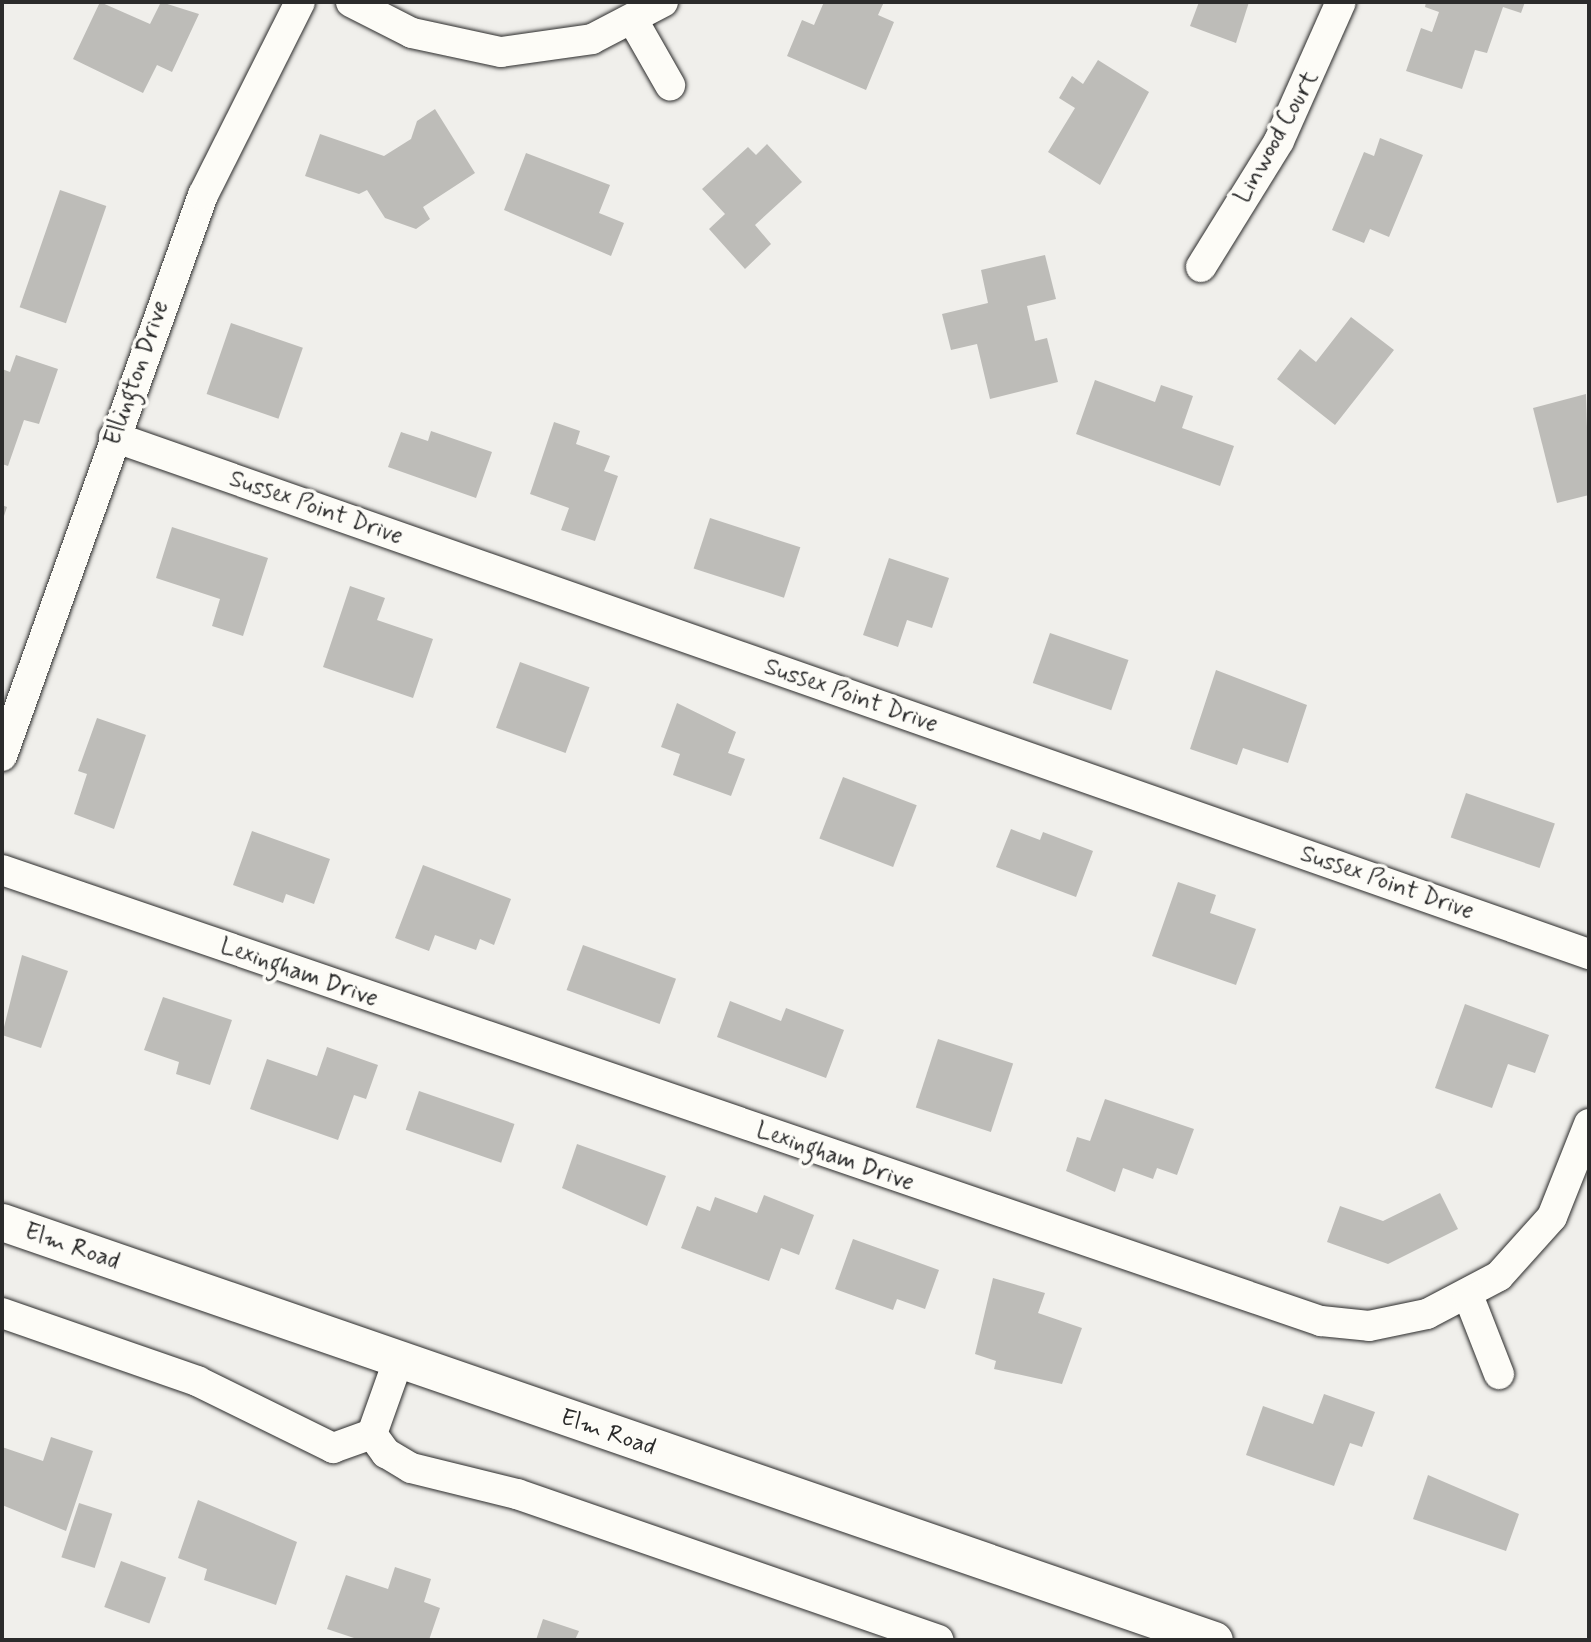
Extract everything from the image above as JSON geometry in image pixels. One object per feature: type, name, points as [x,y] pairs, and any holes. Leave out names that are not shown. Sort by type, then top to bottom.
[{"type":"street","name":"Ellington Drive","points":[[2,756],[202,195],[300,2]]},
{"type":"street","points":[[351,2],[412,33],[501,52],[592,39],[634,22],[663,2]]},
{"type":"street","name":"Linwood Court","points":[[1201,267],[1279,141],[1341,2]]},
{"type":"street","points":[[634,22],[670,85]]},
{"type":"street","name":"Sussex Point Drive","points":[[114,437],[1589,954]]},
{"type":"street","name":"Lexingham Drive","points":[[2,870],[1287,1313],[1369,1326],[1427,1314],[1468,1295],[1524,1254],[1552,1217],[1589,1124]]},
{"type":"street","name":"Elm Road","points":[[2,1222],[398,1361],[1214,1640]]},
{"type":"street","points":[[1468,1295],[1499,1374]]},
{"type":"street","points":[[2,1313],[197,1381],[315,1443],[333,1448],[373,1434]]},
{"type":"street","points":[[373,1434],[398,1361]]},
{"type":"street","points":[[373,1434],[386,1453],[411,1468],[517,1494],[938,1640]]},
{"type":"building","points":[[100,2],[150,24],[161,2],[199,14],[172,72],[157,65],[143,93],[73,59]]},
{"type":"building","points":[[824,2],[884,2],[878,15],[894,22],[866,90],[787,56],[802,20],[814,25]]},
{"type":"building","points":[[1199,2],[1249,2],[1236,43],[1190,26]]},
{"type":"building","points":[[1426,2],[1525,2],[1521,13],[1503,7],[1487,53],[1475,50],[1462,89],[1406,71],[1421,28],[1432,32],[1439,12],[1425,7]]},
{"type":"building","points":[[1098,60],[1149,92],[1100,185],[1048,152],[1075,108],[1059,98],[1072,76],[1083,84]]},
{"type":"building","points":[[435,109],[475,173],[423,207],[430,219],[416,229],[385,218],[367,190],[359,194],[305,176],[320,134],[384,156],[411,139],[417,121]]},
{"type":"building","points":[[1380,138],[1423,155],[1389,237],[1370,229],[1364,243],[1332,230],[1364,152],[1374,156]]},
{"type":"building","points":[[767,144],[802,182],[755,225],[771,244],[745,269],[709,229],[725,214],[702,189],[748,147],[756,155]]},
{"type":"building","points":[[526,153],[610,185],[599,213],[624,223],[611,256],[504,210]]},
{"type":"building","points":[[60,190],[106,206],[66,323],[20,307]]},
{"type":"building","points":[[1045,255],[1056,299],[1027,306],[1035,341],[1047,338],[1058,382],[990,399],[977,344],[951,350],[942,314],[988,303],[981,270]]},
{"type":"building","points":[[1351,317],[1394,350],[1335,425],[1277,379],[1300,349],[1316,362]]},
{"type":"building","points":[[231,323],[303,348],[278,419],[207,394]]},
{"type":"building","points":[[16,355],[58,369],[39,424],[24,420],[8,466],[2,464],[2,369],[10,372]]},
{"type":"building","points":[[1095,380],[1155,402],[1161,385],[1193,396],[1182,428],[1234,446],[1220,486],[1076,434]]},
{"type":"building","points":[[1586,394],[1589,495],[1557,503],[1533,408]]},
{"type":"building","points":[[554,422],[580,431],[576,444],[610,456],[604,471],[618,476],[595,541],[561,530],[569,508],[530,494]]},
{"type":"building","points":[[431,431],[492,452],[476,498],[388,467],[401,432],[428,441]]},
{"type":"building","points":[[2,505],[7,507],[2,522]]},
{"type":"building","points":[[710,518],[800,547],[784,598],[694,568]]},
{"type":"building","points":[[172,527],[268,558],[243,636],[212,626],[220,599],[156,578]]},
{"type":"building","points":[[889,558],[949,578],[932,628],[907,620],[898,647],[863,635]]},
{"type":"building","points":[[350,586],[385,598],[377,620],[433,639],[413,698],[323,667]]},
{"type":"building","points":[[1050,633],[1128,660],[1111,710],[1033,683]]},
{"type":"building","points":[[520,662],[590,687],[566,753],[496,728]]},
{"type":"building","points":[[1216,670],[1307,705],[1288,763],[1243,748],[1237,765],[1190,749]]},
{"type":"building","points":[[677,703],[736,732],[728,753],[745,759],[731,796],[673,775],[680,754],[661,747]]},
{"type":"building","points":[[97,718],[146,735],[114,829],[74,814],[87,774],[78,771]]},
{"type":"building","points":[[843,777],[917,805],[893,867],[819,839]]},
{"type":"building","points":[[1466,793],[1555,824],[1540,868],[1451,837]]},
{"type":"building","points":[[1011,829],[1040,840],[1043,832],[1093,851],[1076,897],[996,867]]},
{"type":"building","points":[[252,831],[330,859],[314,904],[286,894],[283,903],[233,885]]},
{"type":"building","points":[[423,865],[511,899],[494,945],[480,939],[476,950],[435,935],[429,951],[395,938]]},
{"type":"building","points":[[1178,882],[1216,895],[1210,913],[1256,929],[1236,985],[1152,956]]},
{"type":"building","points":[[583,945],[676,979],[660,1024],[567,990]]},
{"type":"building","points":[[22,955],[68,971],[41,1048],[2,1035]]},
{"type":"building","points":[[163,997],[232,1020],[210,1085],[176,1074],[179,1062],[144,1050]]},
{"type":"building","points":[[730,1001],[781,1021],[786,1008],[844,1030],[826,1078],[717,1037]]},
{"type":"building","points":[[1465,1004],[1549,1035],[1535,1073],[1508,1064],[1492,1108],[1435,1088]]},
{"type":"building","points":[[938,1039],[1013,1063],[991,1132],[916,1107]]},
{"type":"building","points":[[327,1047],[378,1065],[366,1099],[354,1095],[338,1140],[250,1109],[267,1059],[317,1076]]},
{"type":"building","points":[[419,1091],[514,1124],[501,1163],[406,1130]]},
{"type":"building","points":[[1105,1099],[1194,1129],[1177,1175],[1157,1168],[1153,1179],[1123,1168],[1115,1192],[1066,1171],[1077,1137],[1090,1141]]},
{"type":"building","points":[[577,1144],[666,1176],[647,1226],[562,1188]]},
{"type":"building","points":[[1440,1193],[1458,1229],[1388,1264],[1327,1242],[1340,1206],[1383,1221]]},
{"type":"building","points":[[764,1195],[814,1215],[799,1255],[781,1248],[769,1281],[681,1248],[697,1206],[710,1211],[715,1197],[757,1213]]},
{"type":"building","points":[[853,1239],[939,1270],[925,1309],[897,1299],[893,1310],[835,1289]]},
{"type":"building","points":[[993,1278],[1045,1293],[1038,1313],[1082,1328],[1062,1384],[994,1369],[996,1361],[975,1354]]},
{"type":"building","points":[[1324,1394],[1375,1412],[1362,1447],[1350,1443],[1334,1486],[1246,1455],[1263,1406],[1313,1424]]},
{"type":"building","points":[[51,1437],[93,1451],[66,1531],[2,1505],[2,1447],[43,1461]]},
{"type":"building","points":[[1428,1475],[1519,1514],[1506,1551],[1413,1519]]},
{"type":"building","points":[[198,1500],[297,1542],[276,1605],[204,1580],[207,1569],[178,1558]]},
{"type":"building","points":[[79,1503],[112,1514],[95,1568],[61,1557]]},
{"type":"building","points":[[121,1561],[166,1577],[149,1623],[104,1607]]},
{"type":"building","points":[[395,1567],[431,1579],[424,1602],[440,1608],[429,1640],[360,1640],[327,1629],[346,1575],[388,1589]]},
{"type":"building","points":[[543,1619],[579,1631],[575,1640],[536,1640]]}]
